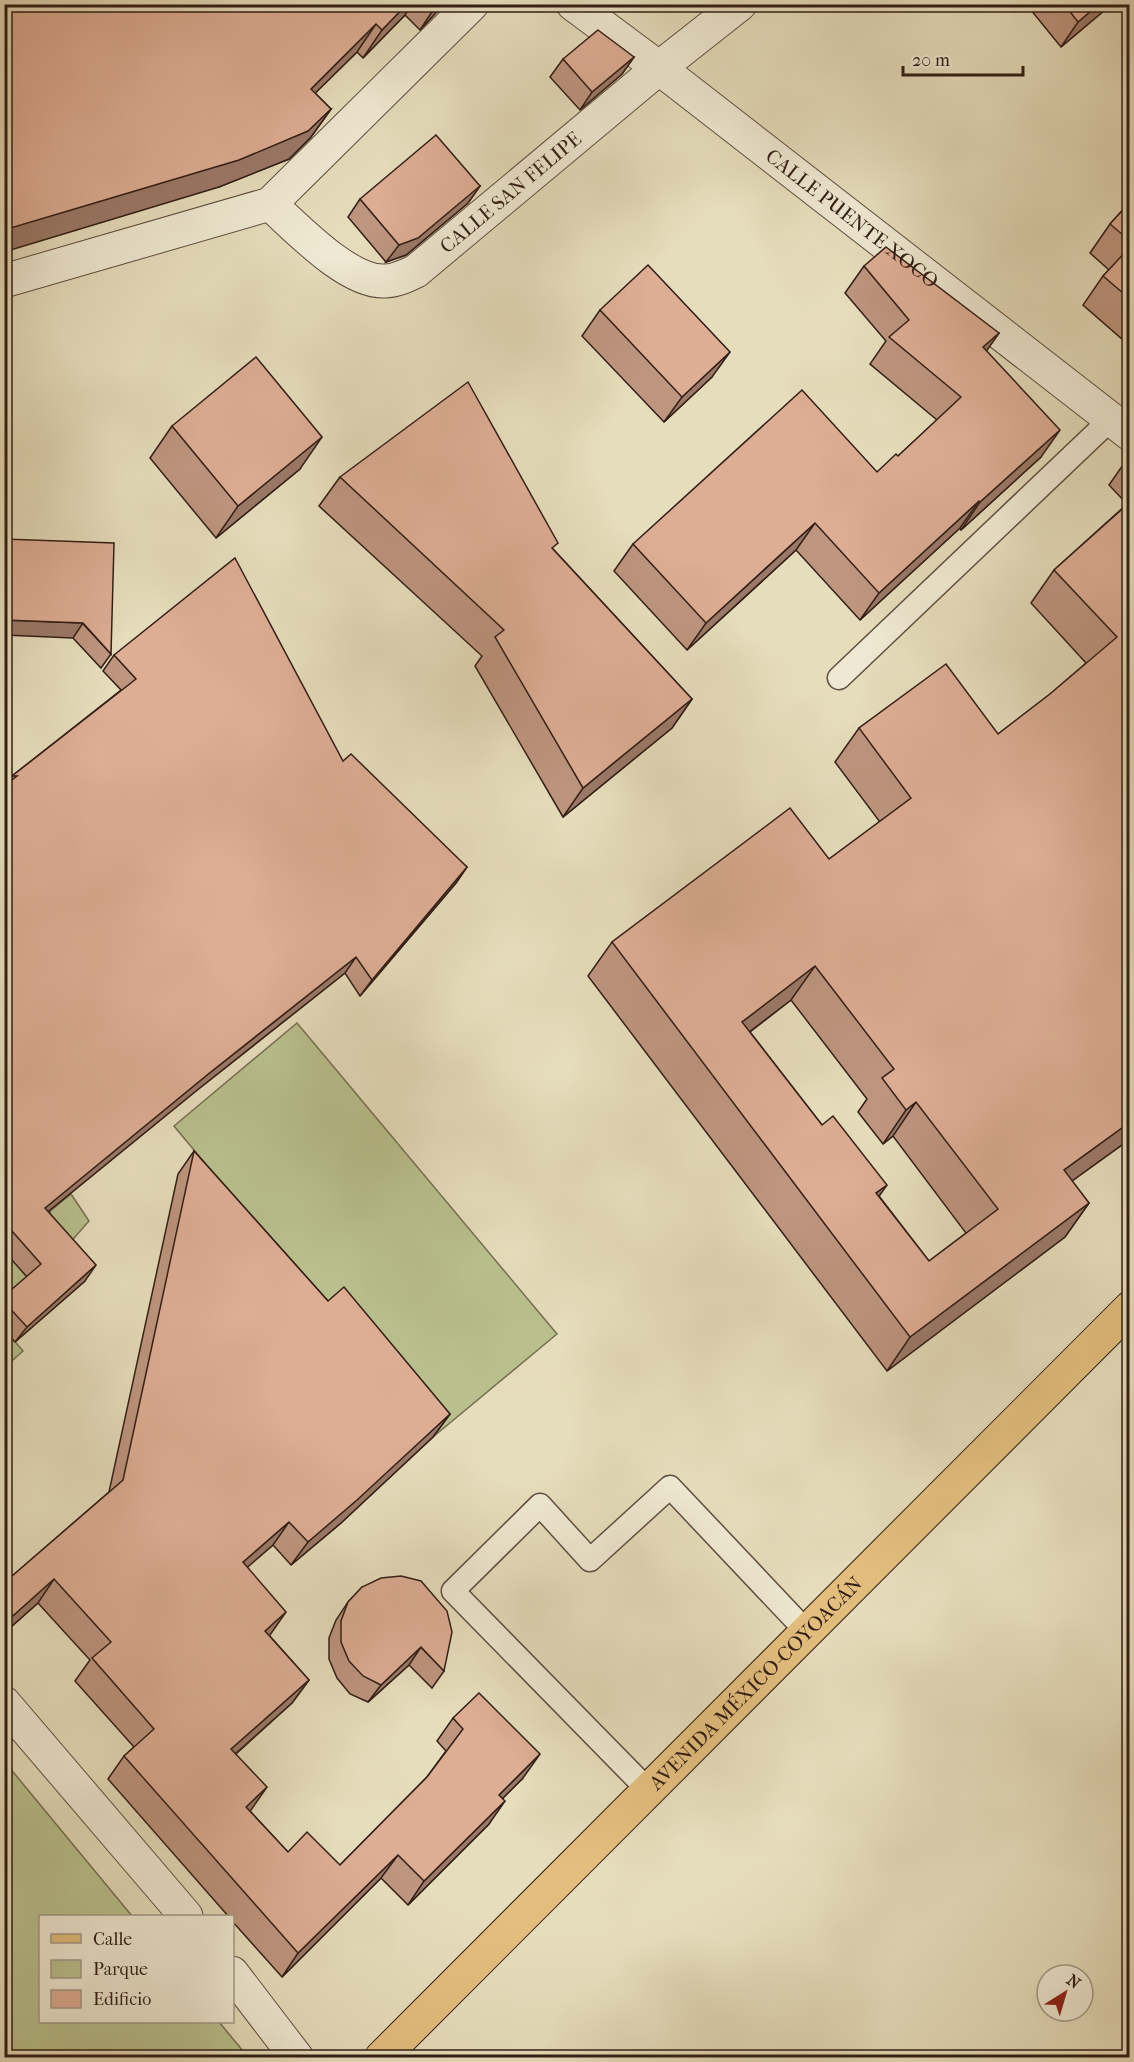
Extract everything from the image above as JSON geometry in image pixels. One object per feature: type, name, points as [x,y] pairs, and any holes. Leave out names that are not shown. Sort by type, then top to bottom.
[{"type":"main road","name":"AVENIDA MÉXICO-COYOACÁN","points":[[381,2058],[1130,1308]]},
{"type":"street","points":[[4,281],[270,204],[472,4]]},
{"type":"street","name":"CALLE PUENTE XOCO","points":[[573,4],[659,68],[1120,427]]},
{"type":"street","name":"CALLE SAN FELIPE","points":[[270,204],[341,266],[355,275],[369,280],[385,281],[401,278],[416,271],[659,68],[740,4]]},
{"type":"street","points":[[4,1703],[184,1915]]},
{"type":"street","points":[[234,1977],[297,2058]]},
{"type":"lane","points":[[839,678],[1120,427]]},
{"type":"lane","points":[[648,1790],[453,1591],[540,1505],[590,1560],[670,1487],[807,1631]]},
{"type":"green space","points":[[297,1023],[557,1334],[433,1437],[174,1126]]},
{"type":"green space","points":[[71,1194],[89,1221],[61,1253],[5,1302],[5,1248]]},
{"type":"green space","points":[[5,1330],[23,1351],[4,1367]]},
{"type":"green space","points":[[4,1761],[131,1915],[39,1915],[39,2023],[220,2023],[248,2057],[5,2057]]},
{"type":"building","points":[[4,4],[407,4],[382,30],[376,24],[311,89],[331,109],[308,131],[239,160],[4,230]]},
{"type":"building","points":[[1064,4],[1099,4],[1078,22]]},
{"type":"building","points":[[598,30],[634,57],[592,92],[563,59]]},
{"type":"building","points":[[436,135],[480,186],[418,238],[399,245],[360,199]]},
{"type":"building","points":[[1130,202],[1130,241],[1110,224]]},
{"type":"building","points":[[886,247],[999,333],[983,347],[1060,430],[879,593],[815,523],[706,623],[633,544],[802,390],[877,472],[896,454],[898,456],[961,397],[889,337],[909,320],[864,266]]},
{"type":"building","points":[[1130,247],[1130,299],[1103,276]]},
{"type":"building","points":[[648,265],[730,352],[682,397],[600,310]]},
{"type":"building","points":[[256,357],[322,437],[238,506],[172,426]]},
{"type":"building","points":[[468,382],[558,543],[552,548],[692,699],[583,788],[495,637],[504,630],[340,477]]},
{"type":"building","points":[[1130,502],[1130,1122],[1064,1170],[1089,1203],[910,1337],[612,942],[790,808],[829,859],[911,798],[859,728],[946,664],[998,734],[1050,694],[1117,637],[1054,570]],"holes":[[[815,966],[894,1069],[882,1078],[906,1110],[916,1102],[998,1209],[929,1261],[876,1193],[887,1185],[833,1116],[822,1125],[742,1022]]]},
{"type":"building","points":[[4,539],[114,543],[111,654],[83,623],[4,620]]},
{"type":"building","points":[[235,558],[343,761],[351,754],[467,867],[372,980],[356,957],[45,1208],[96,1265],[27,1327],[4,1302],[4,1296],[41,1264],[4,1222],[4,786],[17,776],[12,776],[136,679],[114,655]]},
{"type":"building","points":[[194,1151],[328,1301],[344,1287],[450,1414],[308,1542],[289,1522],[243,1562],[286,1612],[265,1631],[309,1680],[231,1749],[267,1787],[246,1807],[288,1852],[307,1832],[340,1865],[427,1777],[463,1729],[453,1718],[479,1693],[540,1754],[499,1795],[505,1801],[424,1881],[398,1855],[298,1953],[124,1756],[154,1729],[92,1658],[111,1642],[54,1579],[6,1622],[4,1620],[4,1583],[123,1480]]},
{"type":"building","points":[[401,1576],[421,1581],[447,1611],[452,1632],[444,1671],[421,1647],[381,1685],[363,1676],[349,1661],[341,1642],[341,1621],[348,1602],[362,1587],[381,1578]]}]
